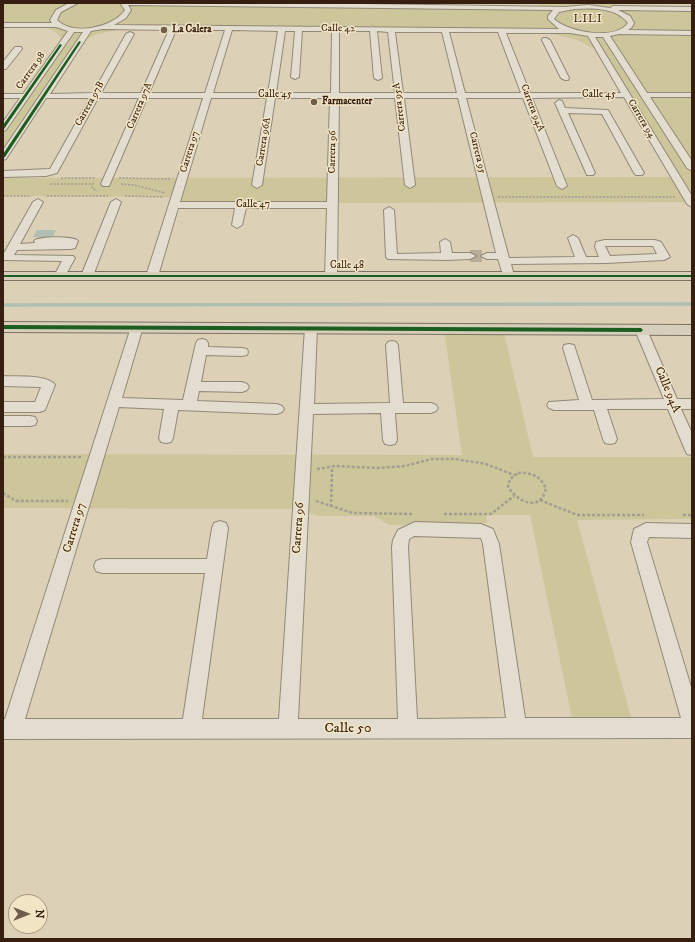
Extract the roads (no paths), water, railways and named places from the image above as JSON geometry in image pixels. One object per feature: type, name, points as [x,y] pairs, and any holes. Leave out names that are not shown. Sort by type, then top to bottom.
[{"type":"main road","name":"Calle 48","points":[[3,276],[692,276]]},
{"type":"main road","points":[[3,327],[137,326],[692,330]]},
{"type":"street","points":[[57,25],[53,20],[55,15],[60,10],[75,3]]},
{"type":"street","points":[[3,25],[57,25],[72,30],[88,30],[112,24],[124,17],[128,10],[123,3]]},
{"type":"street","name":"Calle 42","points":[[123,3],[338,4],[526,8],[563,8],[573,5],[588,5],[603,8]]},
{"type":"street","points":[[526,8],[548,3]]},
{"type":"street","points":[[609,3],[638,8]]},
{"type":"street","points":[[603,8],[664,6],[692,9]]},
{"type":"street","points":[[563,8],[553,13],[551,19],[558,26],[572,31],[590,34],[621,32],[691,34]]},
{"type":"street","points":[[603,8],[620,13],[630,20],[630,26],[621,32]]},
{"type":"street","points":[[23,25],[41,27],[54,31],[60,35],[62,40],[61,45]]},
{"type":"street","name":"Calle 42","points":[[103,27],[132,31],[174,27],[282,28],[299,31],[336,29],[376,33],[390,29],[572,31]]},
{"type":"street","name":"Carrera 97A","points":[[106,184],[174,27]]},
{"type":"street","name":"Carrera 97","points":[[152,276],[229,28]]},
{"type":"street","name":"Carrera 96A","points":[[257,185],[282,28]]},
{"type":"street","name":"Carrera 96","points":[[331,276],[336,29]]},
{"type":"street","name":"Carrera 95A","points":[[390,29],[410,185]]},
{"type":"street","name":"Carrera 98","points":[[3,128],[72,30]]},
{"type":"street","points":[[3,157],[88,30]]},
{"type":"street","name":"Carrera 95","points":[[445,30],[508,276]]},
{"type":"street","name":"Carrera 94A","points":[[501,30],[562,186]]},
{"type":"street","points":[[80,42],[98,34],[132,31]]},
{"type":"street","name":"Carrera 97B","points":[[3,174],[51,173],[54,171],[94,96],[132,31]]},
{"type":"street","points":[[294,77],[299,31],[323,33]]},
{"type":"street","points":[[531,31],[555,34],[582,42],[601,53]]},
{"type":"street","points":[[616,51],[615,45],[622,38],[642,32]]},
{"type":"street","points":[[347,34],[376,33],[378,78]]},
{"type":"street","name":"Carrera 94","points":[[590,34],[690,201]]},
{"type":"street","name":"Carrera 94","points":[[605,34],[692,168]]},
{"type":"street","points":[[546,40],[564,78]]},
{"type":"street","points":[[3,53],[16,51],[4,64]]},
{"type":"street","points":[[556,95],[590,174]]},
{"type":"street","name":"Calle 45","points":[[44,96],[627,95]]},
{"type":"street","points":[[645,95],[692,95]]},
{"type":"street","points":[[3,96],[26,96]]},
{"type":"street","points":[[562,110],[604,112],[639,173]]},
{"type":"street","points":[[682,152],[692,152]]},
{"type":"street","points":[[38,198],[7,258],[69,258],[60,276]]},
{"type":"street","points":[[87,276],[117,198]]},
{"type":"street","name":"Calle 47","points":[[176,198],[241,205],[332,205]]},
{"type":"street","points":[[237,225],[241,205]]},
{"type":"street","points":[[389,210],[392,257],[470,256]]},
{"type":"street","points":[[574,238],[582,260]]},
{"type":"street","points":[[13,247],[71,246],[73,241],[39,241]]},
{"type":"street","points":[[445,242],[448,257]]},
{"type":"street","points":[[590,243],[601,260]]},
{"type":"street","points":[[487,256],[504,259],[582,260],[601,260],[662,258],[664,257],[655,243],[605,243],[600,244],[601,260]]},
{"type":"street","name":"Carrera 97","points":[[8,729],[83,501],[137,326]]},
{"type":"street","name":"Carrera 96","points":[[288,729],[312,328]]},
{"type":"street","name":"Calle 94A","points":[[641,330],[692,450]]},
{"type":"street","points":[[390,440],[392,409],[392,345]]},
{"type":"street","points":[[189,406],[201,347],[242,352]]},
{"type":"street","points":[[569,348],[593,405],[610,439]]},
{"type":"street","points":[[3,381],[42,382],[48,385],[40,407],[3,407]]},
{"type":"street","points":[[193,386],[242,387]]},
{"type":"street","points":[[114,402],[277,409]]},
{"type":"street","points":[[554,405],[692,404]]},
{"type":"street","points":[[166,438],[172,405]]},
{"type":"street","points":[[307,409],[431,408]]},
{"type":"street","points":[[3,421],[30,421]]},
{"type":"street","points":[[191,729],[220,528]]},
{"type":"street","points":[[408,729],[400,537],[406,531],[416,530],[481,531],[487,534],[491,544],[517,728]]},
{"type":"street","points":[[692,531],[646,530],[640,534],[638,542],[692,722]]},
{"type":"street","points":[[102,566],[214,566]]},
{"type":"street","name":"Calle 50","points":[[8,729],[692,728]]},
{"type":"waterway","points":[[3,305],[692,304]]},
{"type":"tunnel","points":[[470,256],[487,256]]},
{"type":"place","name":"La Calera","points":[[164,30]]},
{"type":"place","name":"Farmacenter","points":[[314,102]]},
{"type":"district","name":"LILI","points":[[588,20]]}]
